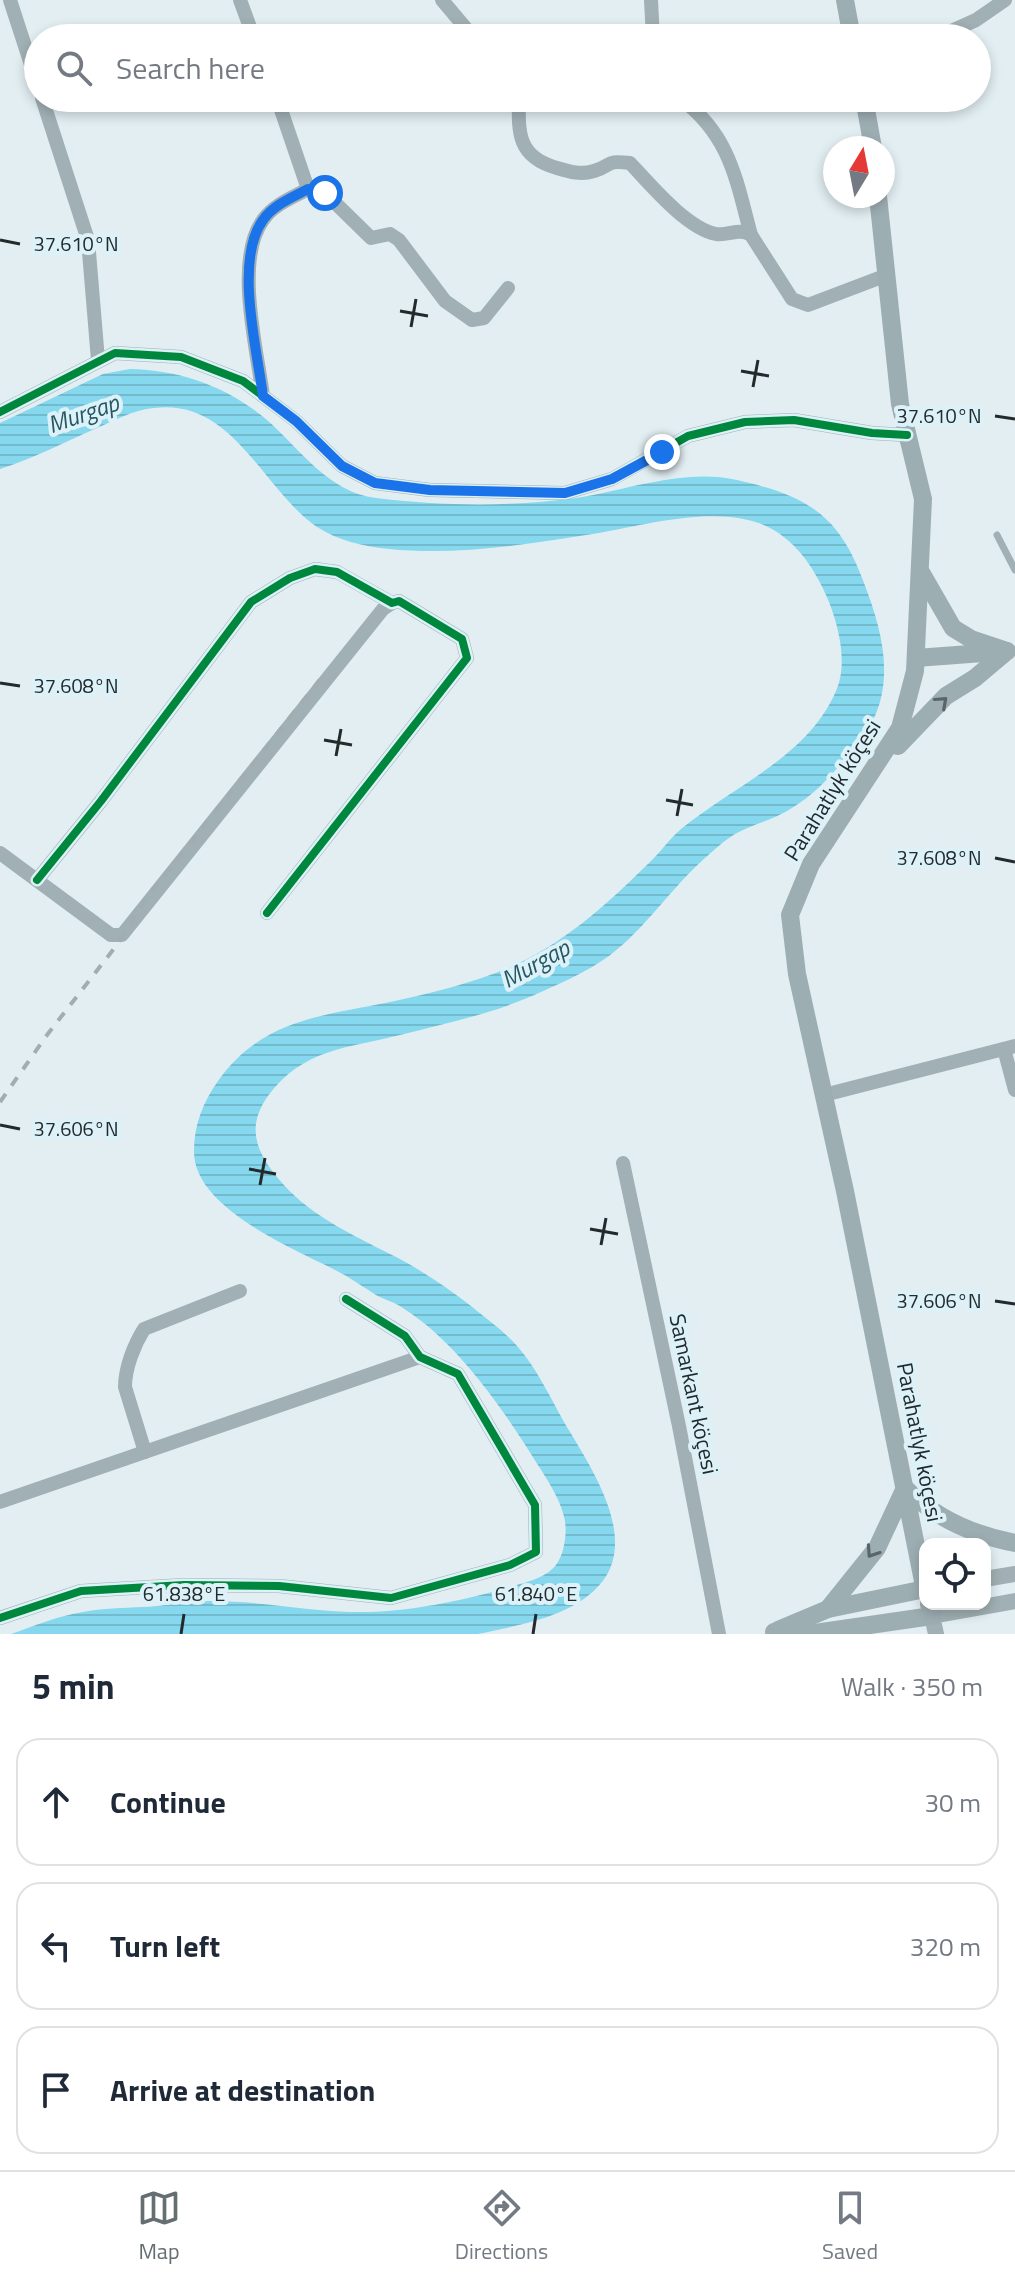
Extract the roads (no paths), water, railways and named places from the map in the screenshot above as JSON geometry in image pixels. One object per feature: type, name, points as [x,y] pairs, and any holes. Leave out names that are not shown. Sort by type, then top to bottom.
[{"type":"main road","points":[[845,0],[849,24]]},
{"type":"main road","points":[[867,112],[871,136]]},
{"type":"main road","name":"Parahatlyk köçesi","points":[[879,208],[900,404],[923,499],[916,658],[900,728],[811,864],[790,915],[797,974],[919,1559]]},
{"type":"main road","points":[[921,572],[953,628],[971,639],[1011,651]]},
{"type":"main road","points":[[916,658],[1011,651]]},
{"type":"main road","points":[[869,778],[946,696],[1011,651]]},
{"type":"main road","points":[[828,1609],[877,1548],[905,1488],[920,1503],[947,1520],[995,1539],[1015,1543]]},
{"type":"main road","points":[[769,1633],[828,1609],[919,1591]]},
{"type":"main road","points":[[769,1633],[808,1634],[932,1618]]},
{"type":"street","points":[[10,0],[24,43]]},
{"type":"street","points":[[240,0],[249,24]]},
{"type":"street","points":[[442,0],[462,24]]},
{"type":"street","points":[[651,0],[652,24]]},
{"type":"street","points":[[967,24],[1005,0]]},
{"type":"street","points":[[47,112],[88,240],[98,360]]},
{"type":"street","points":[[282,112],[308,189]]},
{"type":"street","points":[[519,112],[524,146],[539,163],[576,174],[596,171],[612,161],[630,163],[670,206],[698,225],[716,234],[744,230],[751,235]]},
{"type":"street","points":[[698,112],[716,134],[731,161],[751,235],[792,299],[808,305],[887,275]]},
{"type":"street","points":[[263,396],[247,282],[252,250],[260,223],[270,211],[308,189],[325,193],[371,238],[390,234],[399,240],[445,301],[472,320],[484,318],[508,288]]},
{"type":"street","points":[[0,412],[115,353],[181,357],[243,381],[296,421],[342,466],[375,483],[430,490],[565,493],[612,479],[688,436],[745,422],[794,420],[872,433],[907,435]]},
{"type":"street","points":[[37,880],[101,801],[251,602],[290,578],[315,569],[337,572],[392,603]]},
{"type":"street","points":[[0,853],[111,935],[122,935],[383,609],[399,601],[462,639],[467,658],[267,913]]},
{"type":"street","points":[[824,1095],[1010,1047],[1015,1090]]},
{"type":"street","name":"Samarkant köçesi","points":[[623,1163],[719,1634]]},
{"type":"street","points":[[145,1452],[125,1387],[125,1376],[144,1329],[240,1291]]},
{"type":"street","points":[[0,1618],[81,1591],[184,1585],[279,1586],[391,1598],[510,1565],[536,1552],[535,1505],[458,1374],[420,1357],[405,1336],[346,1299]]},
{"type":"street","points":[[2,1497],[145,1452],[420,1357]]},
{"type":"street","points":[[991,1578],[1015,1574]]},
{"type":"street","points":[[932,1618],[1015,1601]]},
{"type":"lane","points":[[997,535],[1015,570]]},
{"type":"water","name":"Murgap","points":[[130,369],[185,377],[236,398],[267,420],[329,479],[344,488],[376,498],[451,504],[526,503],[576,498],[676,478],[697,477],[717,477],[762,486],[801,501],[831,524],[854,559],[870,599],[883,649],[881,699],[866,732],[814,792],[785,812],[723,842],[622,945],[591,967],[542,992],[500,1008],[311,1059],[281,1080],[268,1096],[257,1120],[257,1142],[261,1153],[274,1174],[295,1196],[337,1226],[436,1280],[462,1299],[513,1341],[543,1383],[606,1500],[615,1543],[612,1563],[602,1582],[577,1604],[545,1618],[478,1634],[11,1634],[90,1611],[188,1602],[233,1602],[345,1612],[401,1610],[453,1601],[523,1583],[538,1578],[556,1565],[566,1532],[560,1504],[518,1434],[474,1374],[440,1338],[400,1306],[273,1238],[227,1208],[210,1191],[198,1172],[194,1141],[198,1123],[213,1089],[235,1060],[274,1032],[317,1017],[423,995],[488,976],[538,953],[589,918],[635,877],[681,829],[768,769],[807,734],[823,714],[840,680],[841,646],[833,612],[808,562],[788,540],[763,525],[730,517],[673,519],[547,541],[468,550],[415,551],[352,542],[325,532],[297,511],[226,431],[205,417],[181,409],[154,408],[132,413],[0,469],[0,423],[103,374]]},
{"type":"railway","points":[[0,1102],[116,946],[145,900],[326,672]]}]
